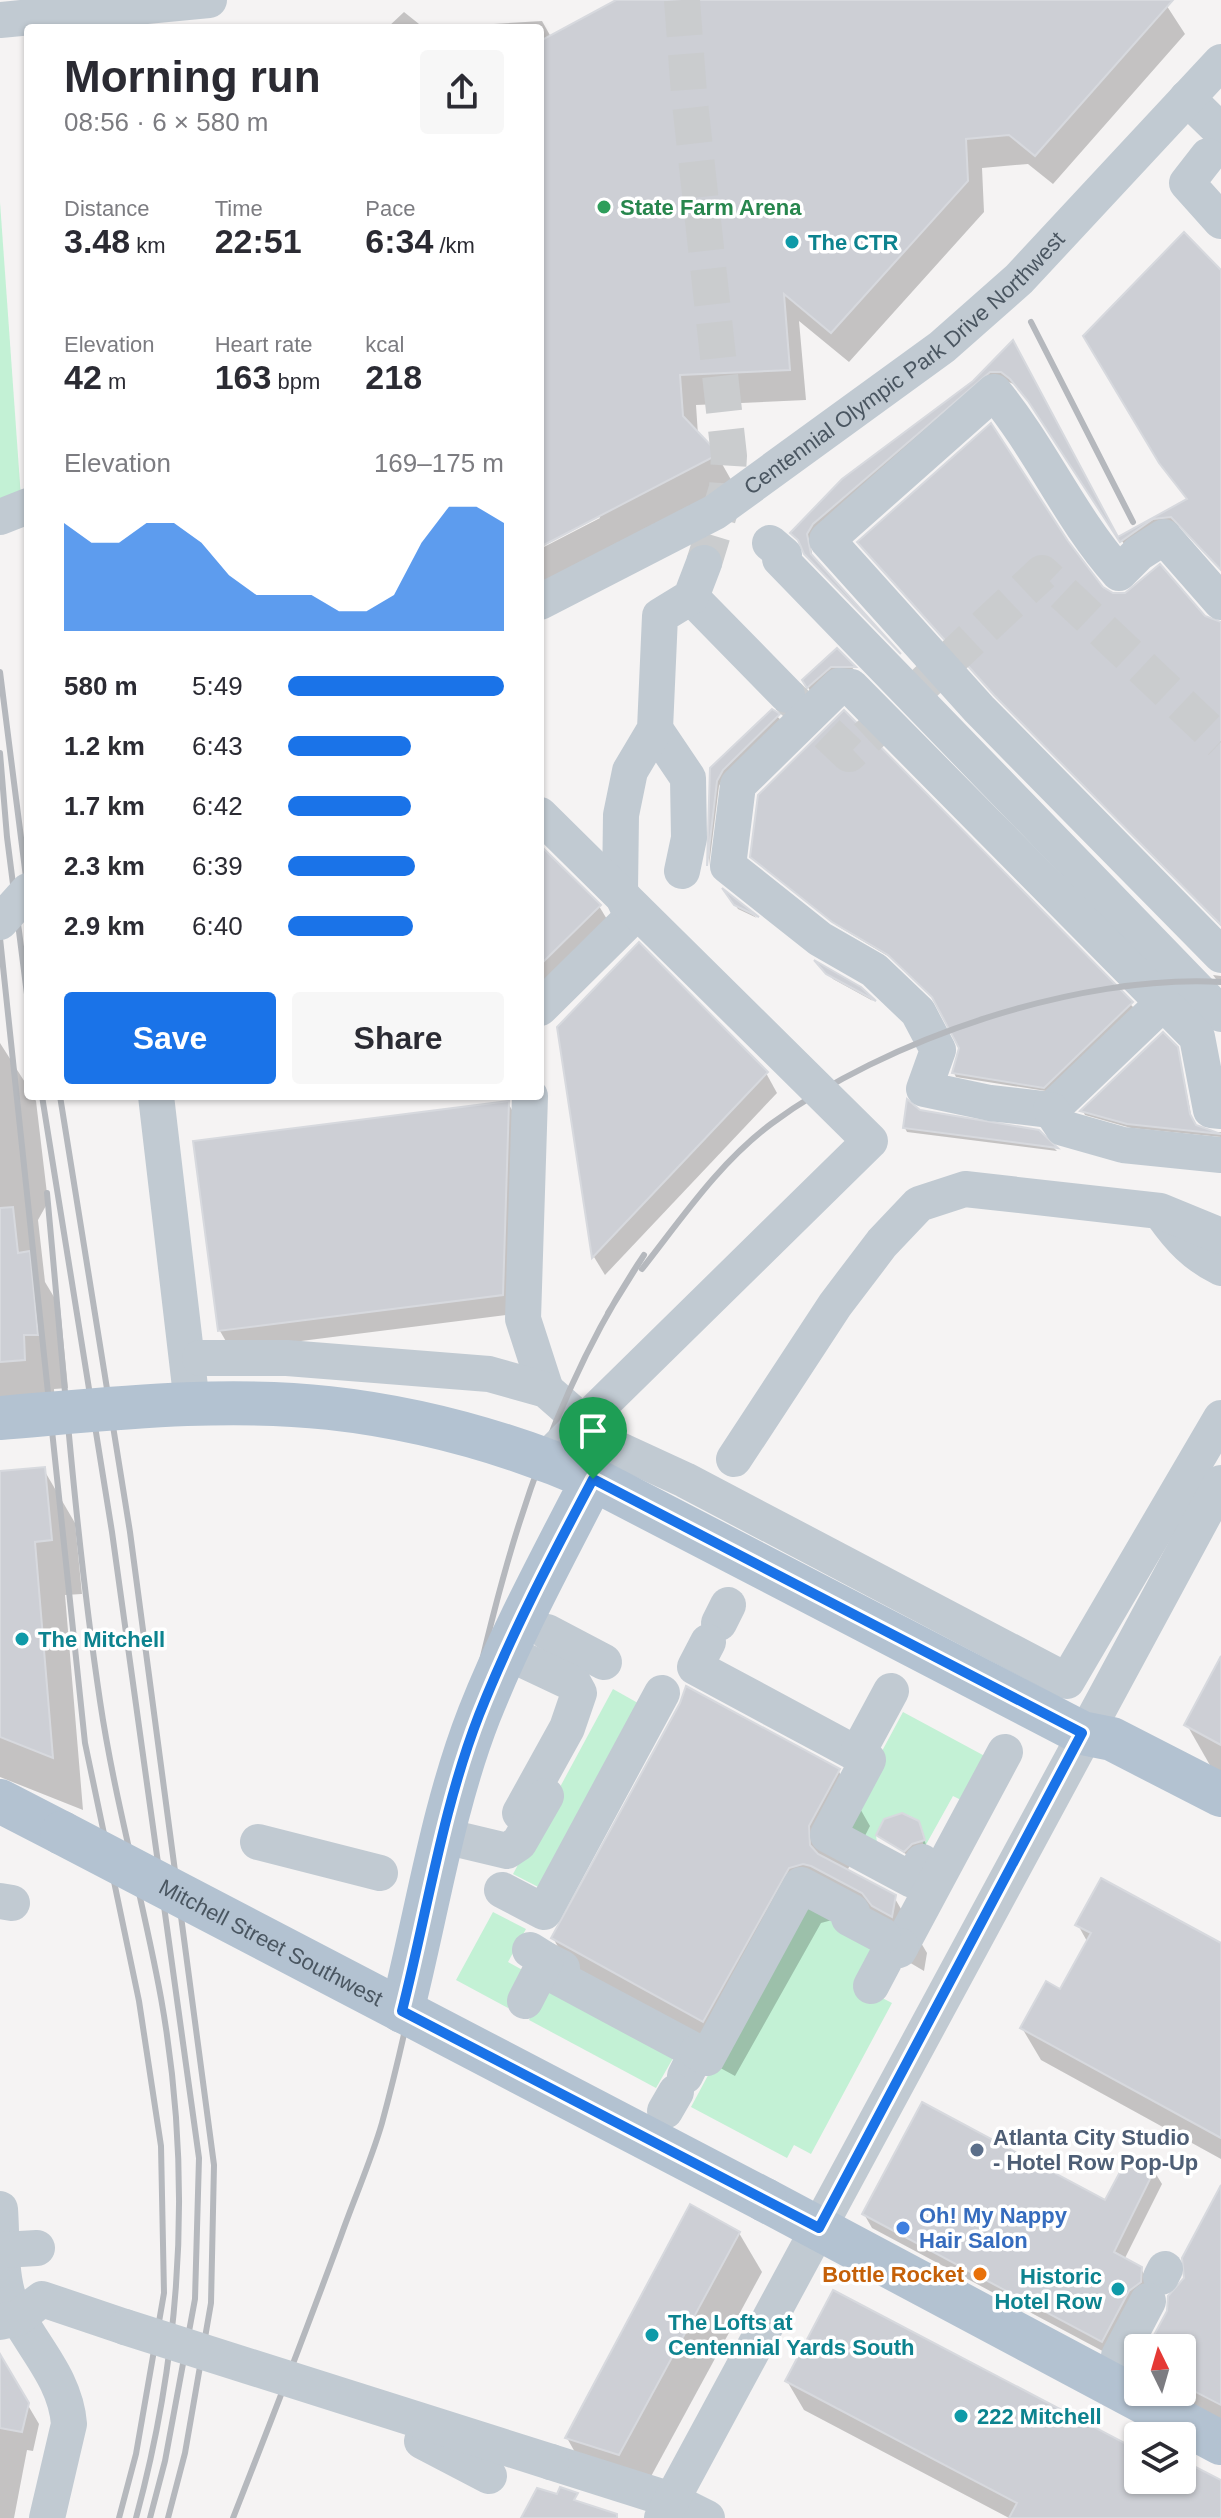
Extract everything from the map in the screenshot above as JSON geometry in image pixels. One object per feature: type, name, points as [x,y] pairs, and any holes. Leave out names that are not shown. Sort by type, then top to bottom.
[{"type":"main road","points":[[0,1418],[192,1404],[327,1408],[379,1415],[530,1453],[593,1479],[1082,1733],[1112,1739],[1221,1795]]},
{"type":"main road","points":[[402,2011],[444,1836],[478,1717],[506,1652],[593,1479]]},
{"type":"main road","name":"Mitchell Street Southwest","points":[[0,1801],[819,2228],[1221,2443]]},
{"type":"street","points":[[0,20],[70,21],[209,0]]},
{"type":"street","name":"Centennial Olympic Park Drive Northwest","points":[[544,600],[715,512],[942,347],[1019,279],[1221,62]]},
{"type":"street","points":[[1187,98],[1221,221]]},
{"type":"street","points":[[1221,602],[1156,528],[1139,553],[1119,573],[1097,548],[1026,431],[994,392],[827,540],[979,709],[1221,955]]},
{"type":"street","points":[[0,517],[24,508]]},
{"type":"street","points":[[770,543],[784,555],[780,559],[952,735],[1141,956],[1163,1003],[1197,1037],[1211,1110],[1221,1111]]},
{"type":"street","points":[[544,1004],[632,917],[620,890],[621,815],[630,771],[655,729],[660,616],[691,597],[704,563]]},
{"type":"street","points":[[691,597],[787,695]]},
{"type":"street","points":[[1221,1014],[1141,956],[925,762],[851,687],[839,686],[738,785],[728,866],[820,939],[874,970],[918,1012],[938,1050],[924,1089],[990,1103],[1051,1110],[1063,1128],[1123,1145],[1221,1155]]},
{"type":"street","points":[[925,762],[979,709]]},
{"type":"street","points":[[655,729],[688,778],[689,838],[682,871]]},
{"type":"street","points":[[542,1463],[870,1141],[544,819]]},
{"type":"street","points":[[0,922],[24,895]]},
{"type":"street","points":[[1141,956],[1179,912]]},
{"type":"street","points":[[1051,1110],[1163,1003]]},
{"type":"street","points":[[156,1100],[192,1404]]},
{"type":"street","points":[[530,1100],[523,1319],[546,1390]]},
{"type":"street","points":[[734,1459],[835,1305],[882,1243],[919,1204],[965,1189],[1160,1211],[1221,1236]]},
{"type":"street","points":[[1160,1211],[1181,1240],[1200,1258],[1221,1268]]},
{"type":"street","points":[[200,1358],[287,1358],[489,1374],[546,1390],[609,1445],[685,1480],[1067,1681],[1221,1418]]},
{"type":"street","points":[[666,2509],[1082,1733],[1221,1483]]},
{"type":"street","points":[[547,1632],[604,1662]]},
{"type":"street","points":[[544,1912],[605,1806],[659,1691],[667,1695],[684,1662],[712,1634],[868,1760],[828,1835],[918,1901]]},
{"type":"street","points":[[506,1652],[574,1684],[579,1693],[567,1728],[520,1813]]},
{"type":"street","points":[[857,1754],[891,1691]]},
{"type":"street","points":[[444,1836],[496,1851],[507,1851],[519,1843],[578,1739]]},
{"type":"street","points":[[890,1940],[918,1901],[964,1806],[1005,1752]]},
{"type":"street","points":[[258,1842],[380,1873]]},
{"type":"street","points":[[502,1890],[549,1915],[529,1951],[562,1968],[557,1977],[681,2083],[707,2058],[801,1885],[852,1912],[849,1918],[890,1940],[899,1950],[889,1952],[871,1986]]},
{"type":"street","points":[[518,2013],[546,1960]]},
{"type":"street","points":[[0,2209],[20,2249],[6,2292],[9,2320],[47,2361],[68,2408],[69,2424],[47,2518]]},
{"type":"street","points":[[1119,2356],[1158,2282]]},
{"type":"street","points":[[9,2320],[42,2299],[551,2462],[666,2509],[707,2518]]},
{"type":"street","points":[[422,2441],[489,2476]]},
{"type":"green space","points":[[0,202],[21,498],[0,499]]},
{"type":"green space","points":[[613,1689],[645,1707],[546,1891],[513,1874]]},
{"type":"green space","points":[[903,1712],[994,1761],[971,1805],[953,1796],[923,1850],[919,1823],[902,1813],[884,1819],[876,1835],[877,1843],[838,1833]]},
{"type":"green space","points":[[806,1893],[879,1939],[855,1984],[892,2003],[811,2154],[794,2145],[787,2158],[691,2107]]},
{"type":"green space","points":[[493,1912],[526,1929],[508,1962],[528,1973],[508,2008],[456,1980]]},
{"type":"green space","points":[[548,1984],[676,2053],[656,2088],[529,2020]]},
{"type":"building","name":"The CTR","points":[[616,0],[1173,0],[1035,156],[1009,135],[966,139],[968,181],[831,333],[784,294],[790,370],[680,375],[683,416],[719,454],[544,545],[544,39]]},
{"type":"building","points":[[1184,232],[1221,270],[1221,570],[1171,517],[1153,519],[1120,542],[1028,401],[1001,372],[990,372],[813,524],[807,534],[811,554],[901,654],[804,554],[798,540],[790,533],[842,479],[973,381],[1013,340],[1118,537],[1187,499],[1159,463],[1083,336]]},
{"type":"building","points":[[991,423],[1068,541],[1103,587],[1113,593],[1125,593],[1160,564],[1205,616],[1221,622],[1221,925],[994,695],[857,542]]},
{"type":"building","points":[[837,648],[856,667],[831,667],[807,688],[802,680]]},
{"type":"building","points":[[772,709],[780,714],[723,770],[717,781],[707,866],[710,768]]},
{"type":"building","points":[[844,710],[1133,1002],[1044,1088],[952,1073],[959,1048],[932,997],[888,955],[832,922],[750,857],[758,795]]},
{"type":"building","points":[[544,849],[601,905],[544,961]]},
{"type":"building","points":[[722,888],[759,917],[734,905]]},
{"type":"building","points":[[639,942],[768,1072],[592,1258],[557,1027]]},
{"type":"building","points":[[814,960],[861,987],[876,1001],[826,974]]},
{"type":"building","points":[[1163,1032],[1178,1047],[1190,1114],[1196,1125],[1221,1134],[1127,1124],[1080,1111]]},
{"type":"building","points":[[907,1099],[920,1110],[1039,1130],[1058,1148],[903,1128]]},
{"type":"building","points":[[509,1101],[503,1295],[218,1331],[193,1141]]},
{"type":"building","points":[[13,1207],[18,1253],[30,1251],[38,1335],[24,1335],[25,1360],[0,1362],[0,1208]]},
{"type":"building","name":"The Mitchell","points":[[45,1467],[52,1540],[35,1542],[53,1758],[0,1737],[0,1471]]},
{"type":"building","points":[[1221,1656],[1221,1745],[1184,1725]]},
{"type":"building","points":[[686,1686],[840,1769],[809,1826],[810,1845],[818,1854],[896,1895],[892,1917],[872,1906],[862,1893],[811,1866],[803,1864],[789,1868],[703,2022],[551,1938],[680,1703]]},
{"type":"building","points":[[902,1813],[919,1821],[925,1840],[912,1844],[904,1852],[876,1835],[884,1819]]},
{"type":"building","points":[[1101,1878],[1221,1943],[1221,2138],[1020,2028],[1046,1981],[1060,1989],[1091,1933],[1075,1925]]},
{"type":"building","points":[[922,2102],[1105,2200],[1129,2155],[1155,2169],[1114,2252],[1142,2267],[1141,2282],[1129,2291],[1102,2342],[862,2214]]},
{"type":"building","points":[[1221,2185],[1221,2405],[1196,2392],[1196,2334],[1155,2334],[1167,2311],[1168,2296],[1184,2278],[1182,2258]]},
{"type":"building","name":"The Lofts at Centennial Yards South","points":[[690,2204],[740,2232],[619,2455],[565,2438]]},
{"type":"building","name":"222 Mitchell","points":[[833,2290],[1124,2443],[1124,2494],[1196,2494],[1196,2467],[1221,2480],[1221,2518],[1009,2518],[1017,2503],[785,2381]]},
{"type":"building","points":[[0,2354],[29,2403],[22,2432],[0,2428]]},
{"type":"building","points":[[560,2487],[578,2493],[574,2500],[617,2514],[617,2518],[521,2518],[537,2488],[557,2494]]},
{"type":"tunnel","points":[[682,0],[689,94],[729,456],[727,488],[704,563]]},
{"type":"tunnel","points":[[788,696],[849,754],[1042,573],[1221,742]]},
{"type":"railway","points":[[1031,322],[1133,522]]},
{"type":"railway","points":[[0,672],[24,861]]},
{"type":"railway","points":[[0,753],[24,971]]},
{"type":"railway","points":[[0,938],[85,1743],[139,2001],[161,2146],[164,2293],[136,2454],[119,2518]]},
{"type":"railway","points":[[642,1269],[702,1192],[752,1139],[817,1093],[869,1065],[986,1018],[1046,1001],[1166,982],[1221,982]]},
{"type":"railway","points":[[43,1100],[112,1532],[199,2158],[195,2299],[165,2461],[150,2518]]},
{"type":"railway","points":[[61,1100],[130,1532],[214,2165],[211,2303],[185,2453],[168,2518]]},
{"type":"railway","points":[[47,1193],[91,1638],[113,1776],[161,1998],[177,2129],[179,2194],[172,2325],[164,2390],[136,2518]]},
{"type":"railway","points":[[233,2518],[382,2123],[409,2014],[478,1676],[507,1564],[542,1456],[587,1353],[644,1255],[608,1313]]},
{"type":"place","name":"State Farm Arena","points":[[604,207]]},
{"type":"place","name":"The CTR","points":[[792,242]]},
{"type":"place","name":"The Mitchell","points":[[22,1639]]},
{"type":"place","name":"Atlanta City Studio - Hotel Row Pop-Up","points":[[977,2150]]},
{"type":"place","name":"Oh! My Nappy Hair Salon","points":[[903,2228]]},
{"type":"place","name":"Bottle Rocket","points":[[980,2274]]},
{"type":"place","name":"Historic Hotel Row","points":[[1118,2289]]},
{"type":"place","name":"The Lofts at Centennial Yards South","points":[[652,2335]]},
{"type":"place","name":"222 Mitchell","points":[[961,2416]]},
{"type":"route","points":[[593,1479],[1082,1733],[819,2228],[402,2011],[457,1781],[478,1717],[514,1632],[593,1479]]}]
